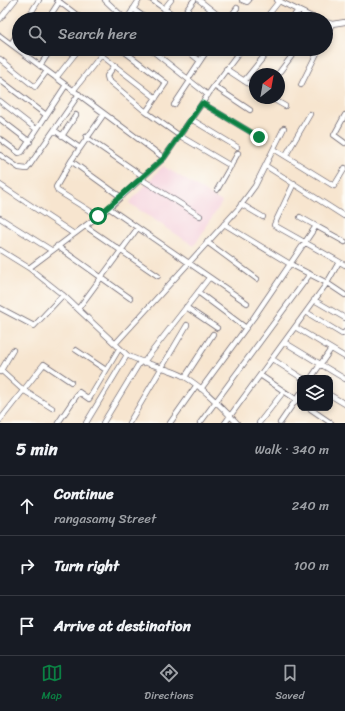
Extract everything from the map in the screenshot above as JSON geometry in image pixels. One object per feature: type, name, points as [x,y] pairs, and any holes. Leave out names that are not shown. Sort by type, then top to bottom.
[{"type":"street","points":[[0,19],[15,0]]},
{"type":"street","points":[[31,12],[39,0]]},
{"type":"street","points":[[105,0],[118,12]]},
{"type":"street","points":[[131,12],[138,0]]},
{"type":"street","points":[[152,0],[168,12]]},
{"type":"street","points":[[164,9],[171,0]]},
{"type":"street","points":[[185,12],[194,0]]},
{"type":"street","points":[[198,0],[214,12]]},
{"type":"street","points":[[242,0],[246,2],[249,0]]},
{"type":"street","points":[[270,12],[279,0],[302,12]]},
{"type":"street","points":[[52,12],[58,1],[72,12]]},
{"type":"street","points":[[234,12],[237,8]]},
{"type":"street","points":[[133,9],[137,12]]},
{"type":"street","points":[[333,24],[345,22]]},
{"type":"street","points":[[0,36],[11,44]]},
{"type":"street","points":[[28,56],[164,158]]},
{"type":"street","points":[[40,66],[47,56]]},
{"type":"street","points":[[56,78],[73,56]]},
{"type":"street","points":[[73,91],[101,56]]},
{"type":"street","points":[[103,56],[156,98]]},
{"type":"street","points":[[130,56],[166,83],[146,112]]},
{"type":"street","points":[[159,56],[208,95]]},
{"type":"street","points":[[194,56],[200,61]]},
{"type":"street","points":[[174,105],[203,56]]},
{"type":"street","points":[[29,268],[109,208],[164,158],[236,56]]},
{"type":"street","points":[[244,81],[264,56]]},
{"type":"street","points":[[282,68],[291,56]]},
{"type":"street","points":[[301,85],[316,56]]},
{"type":"street","points":[[0,59],[35,86],[47,71]]},
{"type":"street","points":[[115,65],[107,78],[146,112],[180,136],[231,166]]},
{"type":"street","points":[[226,69],[249,84]]},
{"type":"street","points":[[0,80],[46,115]]},
{"type":"street","points":[[0,139],[19,153],[24,150],[30,142],[36,129],[66,85]]},
{"type":"street","points":[[214,86],[250,110]]},
{"type":"street","points":[[0,155],[19,168],[27,169],[78,94]]},
{"type":"street","points":[[0,101],[36,129]]},
{"type":"street","points":[[202,103],[259,137]]},
{"type":"street","points":[[282,104],[285,106]]},
{"type":"street","points":[[98,216],[58,191],[56,184],[86,137],[104,114]]},
{"type":"street","points":[[286,155],[310,114]]},
{"type":"street","points":[[62,136],[76,115]]},
{"type":"street","points":[[345,116],[334,135],[345,144]]},
{"type":"street","points":[[0,119],[30,142]]},
{"type":"street","points":[[191,119],[238,147]]},
{"type":"street","points":[[115,344],[241,204],[266,166],[284,128]]},
{"type":"street","points":[[54,130],[80,148]]},
{"type":"street","points":[[86,137],[143,178],[200,216]]},
{"type":"street","points":[[274,149],[334,186],[345,168]]},
{"type":"street","points":[[217,190],[238,153]]},
{"type":"street","points":[[71,161],[121,197]]},
{"type":"street","points":[[266,166],[344,216],[345,214]]},
{"type":"street","points":[[294,183],[273,224],[345,265]]},
{"type":"street","points":[[0,185],[74,234]]},
{"type":"street","points":[[241,204],[263,217]]},
{"type":"street","points":[[109,208],[137,229],[247,303]]},
{"type":"street","points":[[300,217],[345,242]]},
{"type":"street","points":[[0,218],[51,250]]},
{"type":"street","points":[[224,224],[290,264],[327,283],[345,295]]},
{"type":"street","points":[[85,226],[158,276]]},
{"type":"street","points":[[201,389],[246,328],[316,226]]},
{"type":"street","points":[[78,308],[137,229]]},
{"type":"street","points":[[207,242],[257,279]]},
{"type":"street","points":[[57,246],[130,298]]},
{"type":"street","points":[[0,250],[29,268],[63,295],[127,355],[141,362],[185,377],[217,403],[237,423]]},
{"type":"street","points":[[225,423],[327,283],[339,262]]},
{"type":"street","points":[[200,423],[217,403],[310,274]]},
{"type":"street","points":[[103,423],[141,362],[209,278]]},
{"type":"street","points":[[198,292],[246,328]]},
{"type":"street","points":[[0,308],[34,326],[63,295]]},
{"type":"street","points":[[314,300],[345,318]]},
{"type":"street","points":[[186,307],[217,328]]},
{"type":"street","points":[[306,312],[342,334],[345,332]]},
{"type":"street","points":[[129,423],[187,325]]},
{"type":"street","points":[[295,327],[345,357]]},
{"type":"street","points":[[185,377],[213,334]]},
{"type":"street","points":[[284,342],[345,379]]},
{"type":"street","points":[[58,423],[79,392],[88,399],[119,349]]},
{"type":"street","points":[[313,375],[331,349]]},
{"type":"street","points":[[13,350],[1,371],[23,390],[52,408]]},
{"type":"street","points":[[76,350],[106,370]]},
{"type":"street","points":[[86,423],[127,355]]},
{"type":"street","points":[[272,359],[297,375]]},
{"type":"street","points":[[0,420],[45,364],[71,382]]},
{"type":"street","points":[[260,375],[297,400]]},
{"type":"street","points":[[170,423],[196,386]]},
{"type":"street","points":[[259,423],[284,391]]},
{"type":"street","points":[[333,397],[345,404]]},
{"type":"street","points":[[280,423],[297,402]]},
{"type":"street","points":[[0,408],[6,412]]},
{"type":"street","points":[[312,411],[324,421],[331,423]]},
{"type":"shaded area","points":[[163,166],[222,202],[194,246],[129,203]]},
{"type":"route","points":[[98,216],[109,208],[164,158],[202,103],[259,137]]}]
